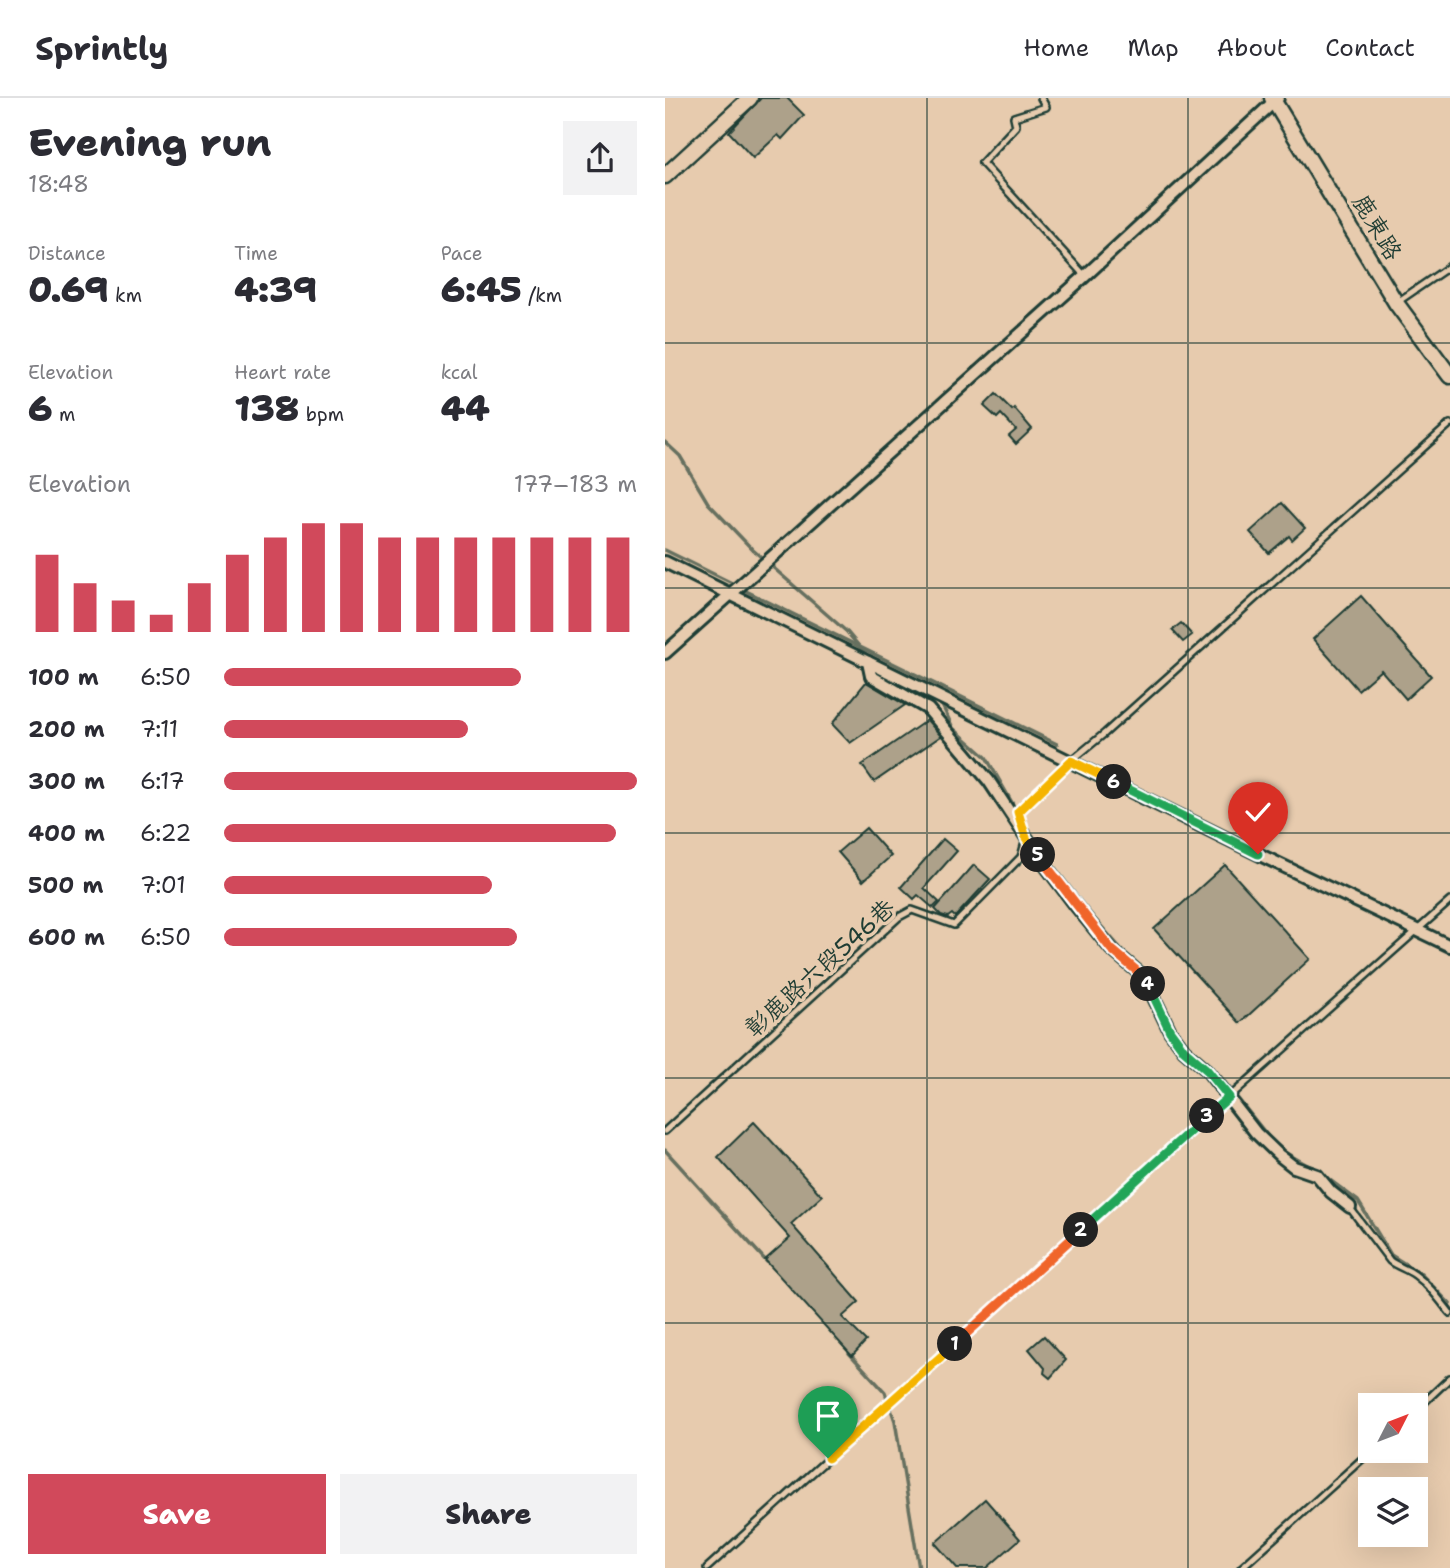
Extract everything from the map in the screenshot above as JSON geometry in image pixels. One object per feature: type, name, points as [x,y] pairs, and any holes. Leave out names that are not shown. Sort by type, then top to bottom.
[{"type":"street","points":[[665,176],[750,98]]},
{"type":"street","points":[[665,653],[1086,276],[1275,99]]},
{"type":"street","name":"鹿東路","points":[[1275,99],[1396,303],[1450,376]]},
{"type":"street","points":[[665,562],[1450,946]]},
{"type":"street","points":[[868,662],[871,676],[928,709],[989,781],[1026,838],[1111,949],[1144,977],[1170,1031],[1184,1050],[1207,1070],[1256,1133],[1294,1167],[1317,1175],[1331,1192],[1350,1208]]},
{"type":"lane","points":[[1041,98],[1046,107],[1014,117],[1016,125],[982,163],[1086,276]]},
{"type":"lane","points":[[1396,303],[1450,266]]},
{"type":"lane","points":[[1026,838],[1018,812],[1071,761],[1450,424]]},
{"type":"lane","name":"彰鹿路六段546巷","points":[[665,1131],[899,917],[912,910],[954,925],[1021,857],[1026,838]]},
{"type":"lane","points":[[707,1568],[1450,901]]},
{"type":"lane","points":[[1350,1208],[1389,1261],[1427,1284],[1450,1313]]},
{"type":"lane","points":[[1428,1399],[1450,1378]]},
{"type":"lane","points":[[1241,1568],[1358,1463]]},
{"type":"building","points":[[761,98],[787,98],[804,115],[782,139],[778,135],[753,158],[729,132]]},
{"type":"building","points":[[996,394],[1012,410],[1014,408],[1032,429],[1016,444],[1009,436],[1016,430],[1001,414],[997,418],[984,406]]},
{"type":"building","points":[[1282,503],[1305,528],[1292,540],[1289,536],[1269,553],[1250,532]]},
{"type":"building","points":[[1361,596],[1431,676],[1406,699],[1381,670],[1358,690],[1313,639]]},
{"type":"building","points":[[1181,623],[1192,635],[1183,642],[1172,630]]},
{"type":"building","points":[[866,682],[905,705],[850,743],[832,724]]},
{"type":"building","points":[[927,720],[941,736],[874,782],[862,765]]},
{"type":"building","points":[[866,828],[891,856],[863,881],[838,852]]},
{"type":"building","points":[[943,839],[957,851],[924,888],[939,902],[933,908],[918,895],[914,899],[901,887]]},
{"type":"building","points":[[974,865],[990,879],[955,917],[952,914],[948,917],[941,915],[935,909]]},
{"type":"building","points":[[1225,865],[1310,959],[1240,1023],[1154,929]]},
{"type":"building","points":[[754,1122],[822,1196],[791,1224],[859,1302],[842,1317],[866,1341],[852,1356],[765,1260],[790,1238],[718,1157]]},
{"type":"building","points":[[1044,1336],[1066,1360],[1050,1378],[1029,1349]]},
{"type":"building","points":[[985,1499],[1020,1539],[987,1568],[957,1568],[935,1543]]},
{"type":"waterway","points":[[665,442],[680,456],[708,503],[753,550],[847,632],[868,657]]},
{"type":"waterway","points":[[665,550],[736,585]]},
{"type":"waterway","points":[[742,589],[1057,744]]},
{"type":"waterway","points":[[877,670],[879,674],[911,692],[941,703],[953,728],[986,757],[1018,813]]},
{"type":"waterway","points":[[1073,894],[1128,957]]},
{"type":"waterway","points":[[1183,1041],[1220,1076],[1275,1145]]},
{"type":"waterway","points":[[665,1150],[767,1262]]},
{"type":"waterway","points":[[1281,1150],[1316,1170]]},
{"type":"waterway","points":[[1323,1175],[1358,1201],[1391,1255],[1421,1274],[1450,1304]]},
{"type":"waterway","points":[[849,1353],[885,1392],[895,1421],[919,1568]]},
{"type":"route","points":[[828,1458],[1229,1097],[1207,1070],[1184,1050],[1170,1031],[1144,977],[1111,949],[1042,861],[1026,838],[1018,812],[1071,761],[1258,854]]}]
